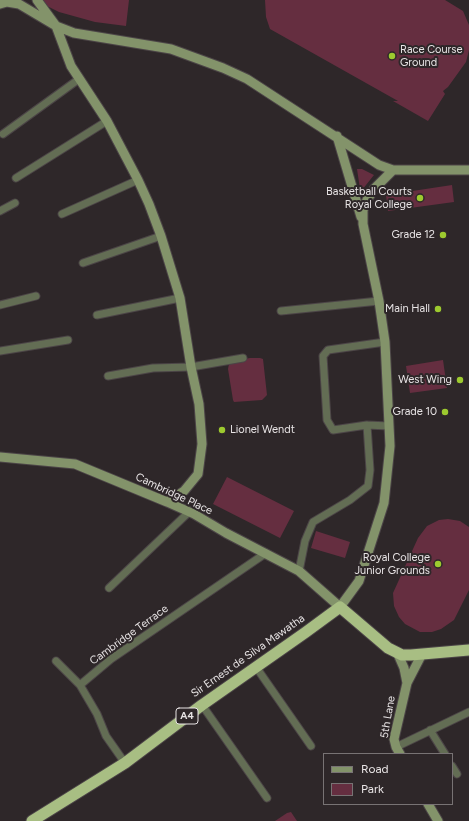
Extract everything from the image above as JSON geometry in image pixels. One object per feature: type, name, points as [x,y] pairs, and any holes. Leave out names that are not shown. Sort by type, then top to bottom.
[{"type":"highway","points":[[340,607],[388,648],[402,655],[469,650]]},
{"type":"highway","name":"Sir Ernest de Silva Mawatha","points":[[32,821],[125,763],[202,705],[340,607]]},
{"type":"main road","points":[[37,0],[56,26],[71,66],[106,121],[138,180],[161,236],[180,298],[191,367],[199,404],[202,444],[198,474],[184,491],[167,502]]},
{"type":"main road","points":[[0,4],[7,2],[19,4],[56,26],[74,33],[171,49],[223,68],[247,79],[379,164],[393,170],[469,170]]},
{"type":"main road","points":[[337,136],[363,224],[379,301],[385,342],[390,446],[384,503],[359,581],[340,607]]},
{"type":"main road","points":[[363,224],[363,210],[367,200],[374,189],[393,170]]},
{"type":"main road","name":"Cambridge Place","points":[[0,457],[75,464],[167,502],[189,512],[299,571],[340,607]]},
{"type":"main road","name":"5th Lane","points":[[397,652],[404,668],[407,683]]},
{"type":"main road","name":"5th Lane","points":[[398,750],[394,739],[407,683],[422,654]]},
{"type":"main road","points":[[429,805],[438,821]]},
{"type":"street","points":[[3,134],[79,79]]},
{"type":"street","points":[[16,178],[106,121]]},
{"type":"street","points":[[62,214],[138,180]]},
{"type":"street","points":[[0,211],[15,203]]},
{"type":"street","points":[[83,263],[161,236]]},
{"type":"street","points":[[0,305],[36,296]]},
{"type":"street","points":[[97,315],[180,298]]},
{"type":"street","points":[[281,311],[379,301]]},
{"type":"street","points":[[0,351],[68,340]]},
{"type":"street","points":[[385,342],[328,350],[323,356],[327,420],[333,430],[367,425],[389,426]]},
{"type":"street","points":[[108,376],[153,368],[191,367],[243,358]]},
{"type":"street","points":[[299,571],[305,541],[313,522],[350,500],[368,486],[370,470],[367,425]]},
{"type":"street","points":[[109,588],[189,512]]},
{"type":"street","name":"Cambridge Terrace","points":[[80,685],[111,659],[266,553]]},
{"type":"street","points":[[56,661],[80,685],[97,714],[106,736],[125,763]]},
{"type":"street","points":[[256,667],[311,746]]},
{"type":"street","points":[[202,705],[268,798]]},
{"type":"street","points":[[398,750],[430,730],[469,712]]},
{"type":"street","points":[[430,730],[444,753]]},
{"type":"street","points":[[453,768],[457,774]]},
{"type":"green space","points":[[42,0],[129,0],[126,26],[95,22],[59,12],[45,5]]},
{"type":"green space","name":"Race Course Ground","points":[[265,0],[445,0],[463,11],[469,25],[469,50],[466,62],[448,87],[443,91],[445,94],[428,121],[393,101],[398,101],[270,29],[266,17]]},
{"type":"green space","points":[[357,169],[362,169],[374,175],[362,190],[360,189]]},
{"type":"green space","name":"Basketball Courts Royal College","points":[[452,185],[454,202],[388,211],[386,195]]},
{"type":"green space","points":[[250,358],[263,359],[267,395],[262,400],[234,402],[228,369],[229,364],[233,361]]},
{"type":"green space","points":[[443,360],[447,388],[410,393],[406,366]]},
{"type":"green space","points":[[227,477],[294,511],[280,538],[213,504]]},
{"type":"green space","name":"Royal College Junior Grounds","points":[[448,519],[460,521],[469,527],[469,590],[454,620],[441,629],[432,632],[420,632],[405,624],[399,617],[394,606],[393,593],[418,538],[427,526],[439,520]]},
{"type":"green space","points":[[316,531],[350,542],[345,558],[311,548]]},
{"type":"green space","points":[[291,812],[297,821],[275,821],[287,813]]},
{"type":"place","name":"Race Course Ground","points":[[392,56]]},
{"type":"place","name":"Basketball Courts Royal College","points":[[420,198]]},
{"type":"place","name":"Grade 12","points":[[443,235]]},
{"type":"place","name":"Main Hall","points":[[438,309]]},
{"type":"place","name":"West Wing","points":[[460,380]]},
{"type":"place","name":"Grade 10","points":[[445,412]]},
{"type":"place","name":"Lionel Wendt","points":[[222,430]]},
{"type":"place","name":"Royal College Junior Grounds","points":[[438,564]]}]
